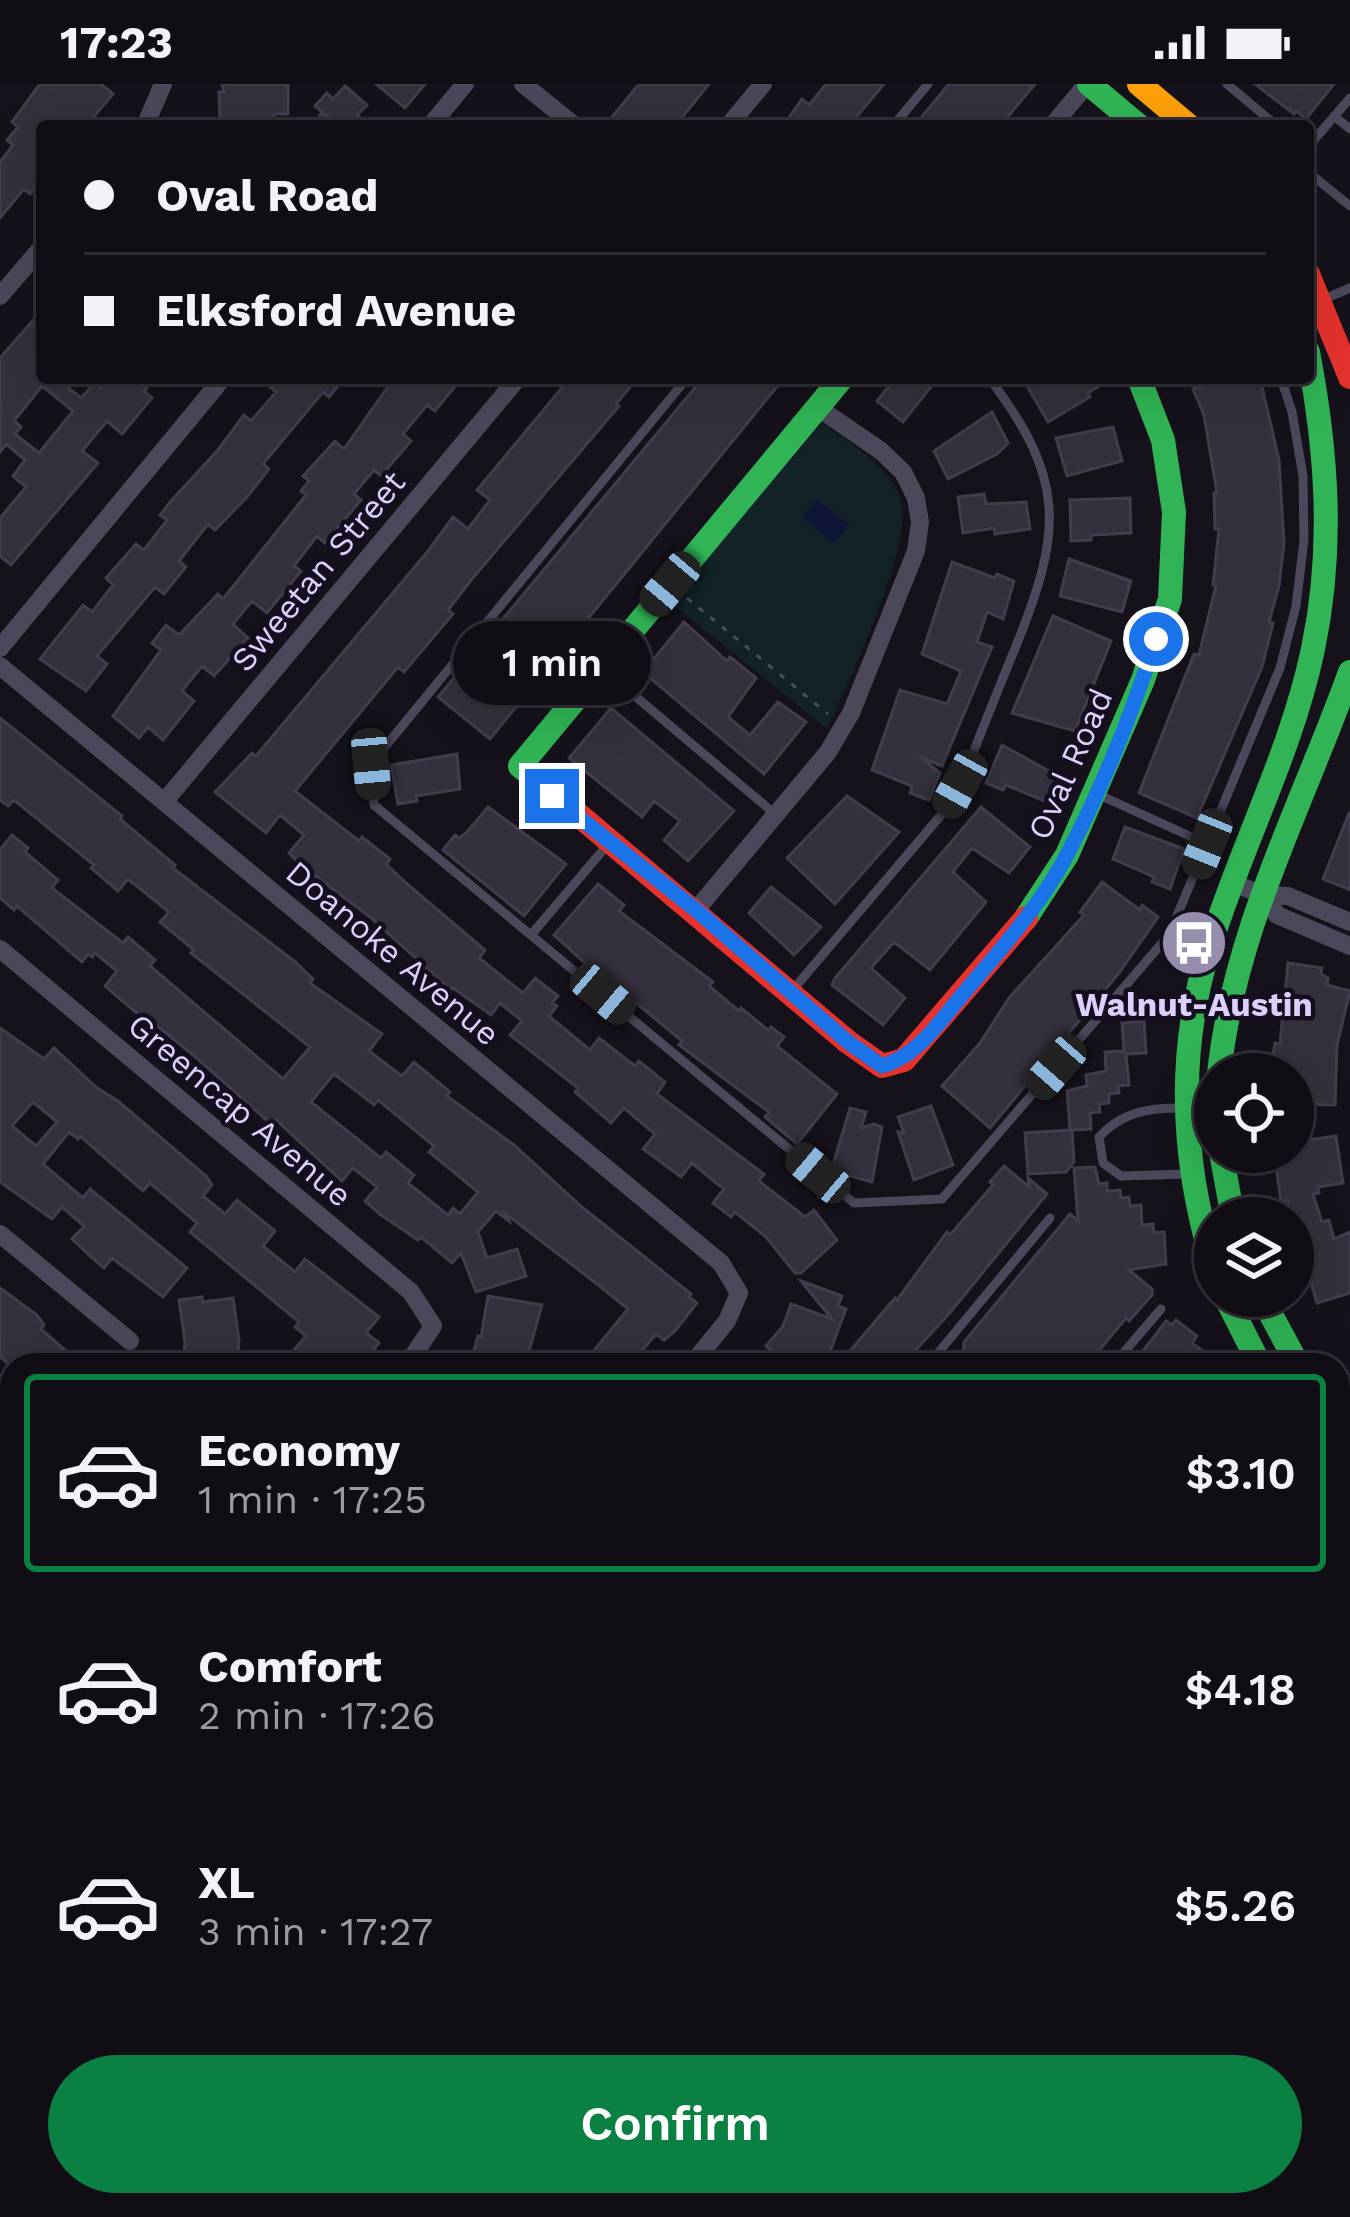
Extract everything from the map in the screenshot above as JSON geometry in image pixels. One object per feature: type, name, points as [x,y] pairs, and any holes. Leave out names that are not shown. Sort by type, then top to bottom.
[{"type":"main road","points":[[1088,84],[1132,120]]},
{"type":"main road","points":[[1139,84],[1182,120]]},
{"type":"main road","points":[[1314,285],[1350,377]]},
{"type":"main road","points":[[1197,1197],[1186,1107],[1196,997],[1232,883],[1312,682],[1343,587],[1335,461],[1314,370]]},
{"type":"main road","points":[[791,992],[520,766],[837,384]]},
{"type":"main road","name":"Oval Road","points":[[791,992],[882,1066],[904,1060],[1026,918],[1067,855],[1143,680],[1169,598],[1174,512],[1162,440],[1140,384]]},
{"type":"main road","points":[[1222,1053],[1231,989],[1350,672]]},
{"type":"main road","points":[[1236,1317],[1254,1353]]},
{"type":"main road","points":[[1272,1317],[1292,1353]]},
{"type":"street","points":[[435,120],[465,84]]},
{"type":"street","points":[[524,84],[568,120]]},
{"type":"street","points":[[733,120],[763,84]]},
{"type":"street","points":[[1057,120],[1088,84]]},
{"type":"street","points":[[148,120],[164,85]]},
{"type":"street","points":[[0,296],[36,254]]},
{"type":"street","points":[[0,648],[218,384]]},
{"type":"street","name":"Sweetan Street","points":[[164,802],[513,384]]},
{"type":"street","points":[[696,910],[828,752],[916,551],[920,522],[916,498],[903,472],[818,407]]},
{"type":"street","name":"Doanoke Avenue","points":[[0,666],[721,1263],[739,1293],[727,1322],[701,1353]]},
{"type":"street","points":[[1232,883],[1263,896],[1288,896],[1350,922]]},
{"type":"street","points":[[1263,896],[1277,915],[1350,946]]},
{"type":"street","name":"Greencap Avenue","points":[[0,949],[411,1292],[433,1326],[414,1353]]},
{"type":"street","points":[[0,1234],[130,1341]]},
{"type":"lane","points":[[898,120],[928,84]]},
{"type":"lane","points":[[1227,84],[1270,120]]},
{"type":"lane","points":[[1314,140],[1350,98]]},
{"type":"lane","points":[[1334,116],[1350,129]]},
{"type":"lane","points":[[1314,177],[1350,206]]},
{"type":"lane","points":[[1322,300],[1350,288]]},
{"type":"lane","points":[[682,384],[371,764],[374,805],[854,1203],[942,1199],[1169,935],[1280,668],[1296,606],[1304,541],[1303,476],[1283,384]]},
{"type":"lane","points":[[791,992],[947,808],[1047,560],[1051,516],[1033,443],[993,384]]},
{"type":"lane","points":[[600,667],[776,815]]},
{"type":"lane","points":[[1094,794],[1207,844]]},
{"type":"lane","points":[[531,935],[610,842]]},
{"type":"lane","points":[[1186,1107],[1147,1108],[1112,1124],[1100,1137],[1103,1162],[1120,1176],[1191,1173]]},
{"type":"lane","points":[[942,1353],[1050,1218]]},
{"type":"lane","points":[[1123,1353],[1161,1309]]},
{"type":"path","points":[[670,584],[843,726]]},
{"type":"shaded area","points":[[822,423],[888,477],[901,500],[902,521],[877,614],[827,729],[669,601]]},
{"type":"water","points":[[817,499],[849,525],[834,544],[802,517]]},
{"type":"building","points":[[40,84],[101,84],[113,94],[91,120],[36,120],[36,186],[30,194],[24,189],[0,218],[0,162],[13,145],[7,140],[18,127],[12,122]]},
{"type":"building","points":[[222,84],[288,84],[288,114],[274,114],[273,120],[220,120],[219,92],[224,92]]},
{"type":"building","points":[[376,84],[425,84],[405,108]]},
{"type":"building","points":[[639,84],[709,84],[680,120],[612,117]]},
{"type":"building","points":[[826,84],[884,84],[854,120],[787,120],[802,99],[809,105]]},
{"type":"building","points":[[949,84],[1035,84],[1005,120],[919,120]]},
{"type":"building","points":[[1255,84],[1334,84],[1306,119]]},
{"type":"building","points":[[345,86],[367,105],[357,115],[363,120],[324,120],[328,115],[320,115],[315,106],[327,93],[333,99]]},
{"type":"building","points":[[36,317],[36,384],[64,384],[81,398],[94,384],[101,388],[104,384],[150,384],[144,391],[152,398],[122,434],[107,421],[82,451],[98,463],[11,565],[0,556],[0,518],[26,487],[13,476],[25,460],[6,444],[0,452],[0,358]],"holes":[[[42,386],[73,411],[39,453],[15,434],[21,427],[14,421]]]},
{"type":"building","points":[[339,384],[329,397],[323,392],[263,464],[269,469],[247,497],[215,530],[208,524],[179,561],[186,567],[164,594],[155,587],[97,656],[107,664],[86,691],[40,659],[83,605],[92,612],[113,585],[106,578],[136,544],[144,550],[167,520],[160,515],[171,501],[244,415],[251,421],[276,392],[269,386]]},
{"type":"building","points":[[390,384],[457,384],[435,411],[427,405],[403,434],[411,441],[381,476],[374,470],[354,494],[361,500],[325,543],[317,536],[294,566],[301,571],[267,613],[252,601],[233,624],[248,638],[214,676],[202,666],[182,691],[194,701],[163,740],[148,727],[139,738],[113,716],[161,650],[152,643],[166,625],[179,635],[218,594],[223,599],[306,495],[301,491],[309,481],[303,476],[335,441],[344,449]]},
{"type":"building","points":[[565,384],[633,384],[472,579],[448,610],[453,614],[404,672],[398,667],[295,791],[390,859],[386,864],[485,950],[479,958],[523,993],[535,978],[558,996],[549,1016],[590,1050],[599,1038],[635,1066],[639,1061],[665,1082],[657,1094],[764,1174],[759,1181],[805,1217],[814,1210],[837,1240],[801,1273],[795,1273],[766,1237],[735,1212],[731,1217],[713,1203],[724,1189],[692,1163],[681,1177],[643,1149],[655,1134],[624,1108],[611,1123],[575,1092],[578,1088],[510,1035],[522,1021],[500,1003],[491,1015],[451,990],[370,917],[298,863],[289,853],[304,835],[280,815],[266,833],[215,792],[252,753],[256,756],[453,517],[468,529],[490,500],[477,490]]},
{"type":"building","points":[[698,384],[779,384],[490,739],[438,697]]},
{"type":"building","points":[[890,384],[933,384],[903,422],[877,401]]},
{"type":"building","points":[[1030,384],[1102,384],[1048,422],[1027,386]]},
{"type":"building","points":[[1210,384],[1261,384],[1279,460],[1284,543],[1262,667],[1197,818],[1139,793],[1194,654],[1199,655],[1216,585],[1217,493],[1204,415],[1193,389]]},
{"type":"building","points":[[992,412],[1008,443],[997,454],[948,479],[934,451]]},
{"type":"building","points":[[1113,427],[1122,461],[1067,476],[1056,438]]},
{"type":"building","points":[[984,494],[986,504],[1026,502],[1030,529],[963,533],[958,497]]},
{"type":"building","points":[[1130,498],[1131,533],[1071,541],[1070,500]]},
{"type":"building","points":[[1069,559],[1131,581],[1122,612],[1060,596]]},
{"type":"building","points":[[952,562],[1014,581],[1003,619],[987,612],[977,642],[992,647],[942,766],[920,757],[940,773],[929,800],[910,793],[912,786],[872,770],[900,690],[947,704],[961,671],[922,654]]},
{"type":"building","points":[[1053,616],[1111,641],[1075,731],[1012,713]]},
{"type":"building","points":[[684,622],[727,661],[730,657],[756,678],[728,717],[750,735],[778,702],[806,722],[764,774],[643,672]]},
{"type":"building","points":[[611,708],[734,811],[688,861],[664,840],[680,821],[654,801],[642,817],[569,758]]},
{"type":"building","points":[[0,718],[122,816],[173,868],[294,961],[313,979],[310,983],[382,1034],[369,1051],[402,1076],[414,1062],[450,1092],[447,1096],[514,1145],[697,1303],[675,1331],[664,1340],[656,1334],[640,1353],[592,1353],[628,1309],[496,1211],[478,1232],[487,1258],[517,1249],[526,1276],[476,1292],[461,1253],[452,1263],[421,1237],[418,1240],[381,1215],[365,1201],[377,1187],[353,1168],[342,1181],[276,1120],[272,1125],[105,986],[117,971],[95,953],[82,962],[17,906],[14,910],[0,898],[0,850],[12,835],[58,880],[52,888],[123,943],[128,937],[155,960],[150,966],[283,1079],[310,1047],[191,953],[194,950],[160,922],[169,912],[128,879],[118,891],[91,868],[94,865],[14,800],[8,806],[0,800]],"holes":[[[334,1074],[374,1105],[378,1100],[434,1146],[429,1152],[478,1192],[460,1214],[453,1208],[448,1215],[408,1183],[414,1175],[386,1152],[381,1158],[311,1102]]]},
{"type":"building","points":[[1002,745],[1058,776],[1047,802],[1006,785],[1003,790],[986,783]]},
{"type":"building","points":[[457,754],[460,789],[398,804],[391,765]]},
{"type":"building","points":[[847,796],[899,832],[835,904],[787,858]]},
{"type":"building","points":[[488,807],[566,864],[524,916],[443,850]]},
{"type":"building","points":[[981,807],[1030,847],[1009,873],[972,848],[953,872],[986,902],[930,970],[894,942],[871,968],[905,998],[883,1025],[832,985],[835,978]]},
{"type":"building","points":[[1350,813],[1350,890],[1323,879]]},
{"type":"building","points":[[1125,827],[1184,849],[1170,889],[1113,859]]},
{"type":"building","points":[[1102,882],[1140,910],[1142,905],[1158,917],[1119,973],[990,1128],[942,1086],[980,1043],[1009,998],[1084,915],[1080,912]]},
{"type":"building","points":[[598,884],[624,905],[619,911],[713,982],[709,986],[739,1011],[784,1037],[777,1046],[837,1094],[797,1144],[765,1117],[769,1112],[679,1045],[682,1041],[629,997],[626,1000],[554,935]]},
{"type":"building","points":[[771,887],[821,927],[794,955],[749,913]]},
{"type":"building","points":[[1288,963],[1322,968],[1327,985],[1350,991],[1337,1045],[1335,1105],[1314,1104],[1314,1053],[1273,1053],[1275,1043],[1280,1044]]},
{"type":"building","points":[[1144,1021],[1146,1053],[1126,1054],[1129,1085],[1118,1086],[1119,1093],[1109,1094],[1109,1103],[1099,1104],[1100,1112],[1090,1113],[1091,1129],[1072,1130],[1074,1162],[1066,1172],[1028,1174],[1025,1133],[1070,1130],[1067,1091],[1087,1086],[1086,1075],[1106,1071],[1105,1052],[1124,1051],[1122,1023]]},
{"type":"building","points":[[0,1028],[44,1059],[54,1048],[206,1176],[212,1185],[203,1196],[225,1214],[237,1200],[275,1231],[263,1246],[295,1272],[305,1259],[379,1317],[366,1333],[379,1343],[371,1353],[291,1353],[306,1336],[295,1327],[299,1322],[190,1232],[197,1223],[150,1183],[143,1191],[80,1136],[69,1132],[43,1164],[83,1198],[90,1189],[187,1268],[163,1297],[112,1258],[104,1268],[90,1256],[72,1239],[84,1226],[62,1207],[52,1219],[0,1182]],"holes":[[[33,1102],[57,1122],[36,1146],[12,1126]]]},
{"type":"building","points":[[931,1106],[953,1165],[914,1180],[898,1132],[904,1133],[898,1117]]},
{"type":"building","points":[[850,1108],[866,1112],[861,1128],[882,1127],[872,1182],[831,1171]]},
{"type":"building","points":[[1336,1136],[1343,1183],[1318,1187],[1314,1197],[1280,1197],[1277,1173],[1314,1173],[1314,1139]]},
{"type":"building","points":[[1004,1166],[1029,1187],[1028,1178],[1047,1194],[913,1353],[848,1353],[897,1300],[947,1232],[950,1235],[993,1185],[990,1182]]},
{"type":"building","points":[[1095,1167],[1099,1184],[1107,1183],[1107,1191],[1120,1190],[1121,1198],[1129,1197],[1130,1206],[1141,1205],[1142,1225],[1153,1224],[1154,1233],[1164,1232],[1166,1264],[1129,1270],[1152,1289],[1152,1295],[1097,1353],[963,1353],[964,1342],[1070,1214],[1078,1221],[1074,1168]]},
{"type":"building","points":[[1314,1197],[1322,1222],[1329,1220],[1334,1239],[1350,1232],[1350,1293],[1317,1303]]},
{"type":"building","points":[[801,1281],[842,1296],[838,1306],[846,1309],[830,1353],[772,1353],[766,1346],[783,1326],[791,1304],[832,1319]]},
{"type":"building","points":[[0,1288],[37,1315],[44,1325],[41,1329],[68,1353],[0,1353]]},
{"type":"building","points":[[488,1296],[542,1305],[528,1353],[473,1353]]},
{"type":"building","points":[[233,1298],[238,1353],[184,1353],[179,1300]]},
{"type":"building","points":[[1176,1320],[1197,1336],[1192,1343],[1206,1353],[1141,1353],[1166,1321],[1172,1325]]},
{"type":"traffic: fast","points":[[1089,84],[1132,120]]},
{"type":"traffic: fast","points":[[549,790],[520,766],[837,384]]},
{"type":"traffic: fast","points":[[1026,918],[1067,855],[1143,680],[1170,599],[1174,512],[1163,440],[1141,384]]},
{"type":"traffic: fast","points":[[1196,1197],[1187,1070],[1198,989],[1221,911],[1292,726],[1320,612],[1326,500],[1313,384]]},
{"type":"traffic: fast","points":[[1222,1053],[1254,919],[1350,672]]},
{"type":"traffic: fast","points":[[1225,1173],[1229,1197]]},
{"type":"traffic: fast","points":[[1236,1317],[1254,1353]]},
{"type":"traffic: fast","points":[[1272,1317],[1292,1353]]},
{"type":"traffic: slow","points":[[1139,84],[1182,120]]},
{"type":"traffic: jam","points":[[1314,289],[1350,377]]},
{"type":"traffic: jam","points":[[549,790],[882,1066],[904,1060],[1026,918]]},
{"type":"place","name":"Walnut-Austin","points":[[1194,943]]},
{"type":"route","points":[[552,796],[882,1066],[904,1060],[932,1030],[1026,918],[1067,855],[1156,639]]}]
